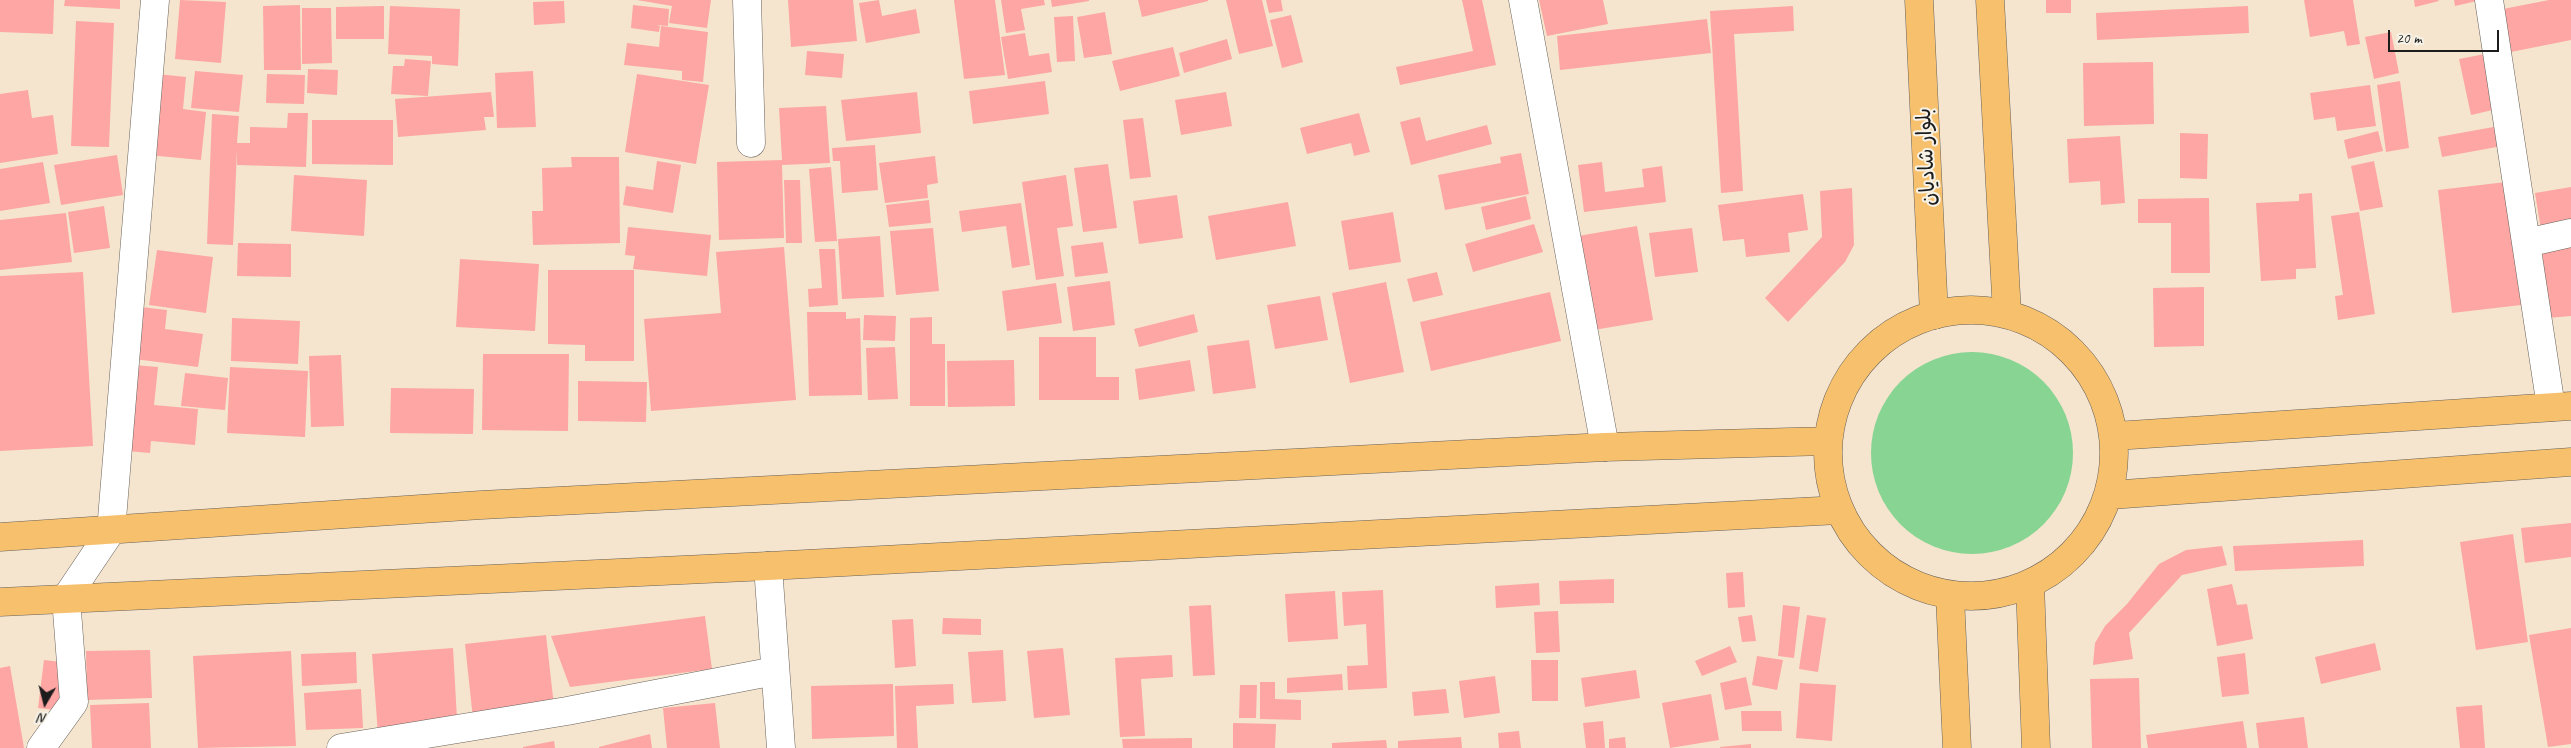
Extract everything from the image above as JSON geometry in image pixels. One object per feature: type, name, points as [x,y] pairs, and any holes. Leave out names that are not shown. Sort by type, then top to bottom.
[{"type":"main road","name":"بلوار شادیان","points":[[1919,0],[1934,315]]},
{"type":"main road","points":[[1990,0],[2007,314]]},
{"type":"main road","points":[[1971,310],[2007,314],[2047,331],[2080,358],[2103,394],[2115,436],[2115,466],[2110,495],[2080,548],[2030,584],[1991,596],[1950,596],[1904,580],[1866,551],[1839,510],[1830,476],[1828,441],[1838,398],[1861,361],[1894,332],[1934,315],[1971,310]]},
{"type":"main road","points":[[2115,436],[2561,406]]},
{"type":"main road","points":[[0,537],[481,506],[1605,447],[1828,441]]},
{"type":"main road","points":[[2110,495],[2571,462]]},
{"type":"main road","points":[[0,602],[768,566],[1839,510]]},
{"type":"main road","points":[[2030,584],[2036,748]]},
{"type":"main road","points":[[1950,596],[1958,748]]},
{"type":"street","points":[[41,748],[74,702],[66,598],[111,531],[155,0]]},
{"type":"street","points":[[747,0],[751,143]]},
{"type":"street","points":[[1523,0],[1605,447]]},
{"type":"street","points":[[2489,0],[2526,243],[2561,406]]},
{"type":"street","points":[[2526,243],[2571,233]]},
{"type":"street","points":[[768,566],[781,748]]},
{"type":"street","points":[[341,748],[567,711],[775,671]]},
{"type":"green space","points":[[1962,352],[1982,352],[2001,356],[2020,364],[2036,375],[2050,389],[2061,405],[2069,424],[2073,453],[2069,482],[2061,501],[2050,517],[2036,531],[2020,542],[2001,550],[1982,554],[1962,554],[1943,550],[1924,542],[1908,531],[1894,517],[1883,501],[1875,482],[1871,463],[1871,443],[1875,424],[1883,405],[1894,389],[1908,375],[1924,364],[1943,356]]},
{"type":"building","points":[[0,0],[54,0],[53,34],[0,32]]},
{"type":"building","points":[[65,0],[120,0],[120,9],[64,6]]},
{"type":"building","points":[[180,0],[226,2],[221,63],[175,59]]},
{"type":"building","points":[[637,0],[711,0],[707,28],[669,23],[672,6]]},
{"type":"building","points":[[788,0],[853,0],[857,41],[791,47]]},
{"type":"building","points":[[879,0],[882,16],[916,9],[920,33],[866,43],[859,3]]},
{"type":"building","points":[[954,0],[995,0],[1005,75],[964,79]]},
{"type":"building","points":[[1001,0],[1044,0],[1045,5],[1021,9],[1025,30],[1006,33]]},
{"type":"building","points":[[1051,0],[1089,0],[1089,1],[1052,7]]},
{"type":"building","points":[[1138,0],[1208,0],[1208,1],[1142,17]]},
{"type":"building","points":[[1226,0],[1262,0],[1273,46],[1239,54]]},
{"type":"building","points":[[1266,0],[1281,0],[1283,11],[1269,13]]},
{"type":"building","points":[[1462,0],[1482,0],[1496,65],[1400,85],[1396,67],[1473,51]]},
{"type":"building","points":[[1539,0],[1603,0],[1608,24],[1547,36]]},
{"type":"building","points":[[2046,0],[2071,0],[2071,13],[2046,13]]},
{"type":"building","points":[[2304,0],[2353,0],[2360,44],[2347,46],[2344,31],[2310,37]]},
{"type":"building","points":[[2414,0],[2438,0],[2439,1],[2415,7]]},
{"type":"building","points":[[2454,0],[2477,0],[2477,1],[2455,6]]},
{"type":"building","points":[[2549,0],[2571,0],[2571,40],[2511,52],[2503,9]]},
{"type":"building","points":[[564,1],[565,23],[534,25],[533,2]]},
{"type":"building","points":[[300,5],[301,70],[264,70],[263,6]]},
{"type":"building","points":[[633,5],[669,9],[668,26],[657,25],[660,26],[659,32],[631,28]]},
{"type":"building","points":[[384,6],[384,39],[336,39],[336,7]]},
{"type":"building","points":[[390,6],[460,9],[458,66],[432,64],[432,56],[388,54]]},
{"type":"building","points":[[1793,6],[1794,31],[1734,34],[1743,191],[1721,193],[1710,11]]},
{"type":"building","points":[[2248,6],[2249,33],[2097,40],[2096,13]]},
{"type":"building","points":[[302,8],[331,8],[332,63],[302,64]]},
{"type":"building","points":[[1105,12],[1112,54],[1084,58],[1077,17]]},
{"type":"building","points":[[1291,15],[1303,62],[1282,68],[1270,20]]},
{"type":"building","points":[[1073,16],[1075,61],[1057,62],[1054,17]]},
{"type":"building","points":[[1707,19],[1711,53],[1560,70],[1557,36]]},
{"type":"building","points":[[76,21],[114,23],[109,147],[71,146]]},
{"type":"building","points":[[661,26],[708,32],[703,82],[682,80],[682,71],[624,65],[627,43],[659,47]]},
{"type":"building","points":[[2391,32],[2399,73],[2374,79],[2365,37]]},
{"type":"building","points":[[1025,33],[1029,56],[1049,53],[1052,72],[1008,79],[1001,37]]},
{"type":"building","points":[[1227,39],[1232,59],[1184,73],[1179,53]]},
{"type":"building","points":[[1173,47],[1180,76],[1120,91],[1112,61]]},
{"type":"building","points":[[807,51],[844,54],[842,78],[805,75]]},
{"type":"building","points":[[2485,54],[2497,109],[2471,115],[2459,59]]},
{"type":"building","points":[[405,59],[431,61],[428,96],[391,94],[393,66],[404,66]]},
{"type":"building","points":[[2153,62],[2154,124],[2084,126],[2083,63]]},
{"type":"building","points":[[308,69],[338,70],[337,95],[307,93]]},
{"type":"building","points":[[195,71],[243,75],[239,112],[191,108]]},
{"type":"building","points":[[533,71],[536,127],[497,128],[495,73]]},
{"type":"building","points":[[157,74],[186,77],[183,109],[206,112],[201,160],[148,155]]},
{"type":"building","points":[[267,74],[305,75],[304,104],[266,103]]},
{"type":"building","points":[[637,74],[709,85],[696,164],[625,152]]},
{"type":"building","points":[[1045,81],[1049,114],[973,124],[969,91]]},
{"type":"building","points":[[2400,81],[2409,148],[2386,152],[2377,85]]},
{"type":"building","points":[[2370,85],[2376,126],[2337,131],[2335,117],[2314,120],[2310,93]]},
{"type":"building","points":[[28,90],[32,118],[53,115],[58,154],[0,163],[0,94]]},
{"type":"building","points":[[491,92],[494,117],[484,117],[486,130],[398,137],[395,99]]},
{"type":"building","points":[[917,92],[921,133],[846,141],[841,100]]},
{"type":"building","points":[[1226,92],[1232,126],[1181,135],[1175,100]]},
{"type":"building","points":[[826,106],[830,163],[782,165],[784,238],[719,240],[717,162],[782,160],[779,108]]},
{"type":"building","points":[[288,113],[308,113],[306,167],[237,165],[237,149],[233,245],[207,244],[212,114],[239,116],[237,143],[250,143],[250,127],[287,128]]},
{"type":"building","points":[[1359,113],[1370,152],[1354,156],[1351,143],[1307,154],[1300,128]]},
{"type":"building","points":[[1420,117],[1426,141],[1487,125],[1492,144],[1411,165],[1400,122]]},
{"type":"building","points":[[1143,118],[1151,177],[1130,179],[1123,120]]},
{"type":"building","points":[[312,120],[393,120],[393,165],[312,164]]},
{"type":"building","points":[[2499,126],[2502,146],[2442,157],[2438,137]]},
{"type":"building","points":[[2378,131],[2383,151],[2348,159],[2344,140]]},
{"type":"building","points":[[2180,133],[2208,134],[2207,179],[2180,178]]},
{"type":"building","points":[[2120,136],[2125,203],[2101,205],[2100,181],[2069,183],[2067,139]]},
{"type":"building","points":[[875,145],[878,190],[842,193],[840,161],[833,161],[832,148]]},
{"type":"building","points":[[1521,153],[1529,194],[1445,210],[1438,175],[1501,163],[1500,157]]},
{"type":"building","points":[[117,155],[123,195],[61,205],[54,165]]},
{"type":"building","points":[[935,156],[938,183],[927,185],[928,198],[885,203],[879,163]]},
{"type":"building","points":[[571,157],[619,157],[620,243],[533,245],[532,211],[543,211],[542,168],[572,167]]},
{"type":"building","points":[[657,161],[681,165],[673,213],[623,205],[626,186],[653,190]]},
{"type":"building","points":[[2374,161],[2383,207],[2360,211],[2351,166]]},
{"type":"building","points":[[43,162],[50,203],[0,211],[0,169]]},
{"type":"building","points":[[1602,162],[1605,192],[1644,187],[1642,169],[1662,166],[1666,202],[1584,212],[1578,165]]},
{"type":"building","points":[[1108,164],[1117,228],[1083,232],[1074,168]]},
{"type":"building","points":[[831,167],[837,241],[815,242],[809,169]]},
{"type":"building","points":[[294,175],[367,180],[364,236],[291,231]]},
{"type":"building","points":[[1066,175],[1073,226],[1057,228],[1064,276],[1036,280],[1022,182]]},
{"type":"building","points":[[784,180],[800,180],[802,243],[786,243]]},
{"type":"building","points":[[2506,182],[2521,305],[2452,313],[2438,190]]},
{"type":"building","points":[[2571,187],[2571,225],[2541,230],[2535,193]]},
{"type":"building","points":[[1852,188],[1854,245],[1845,262],[1788,322],[1765,298],[1822,237],[1820,191]]},
{"type":"building","points":[[2312,193],[2316,268],[2296,269],[2296,279],[2261,281],[2256,203],[2299,201],[2299,194]]},
{"type":"building","points":[[1803,194],[1808,230],[1788,233],[1790,252],[1746,257],[1744,239],[1723,241],[1718,205]]},
{"type":"building","points":[[1177,195],[1183,238],[1139,244],[1133,201]]},
{"type":"building","points":[[1526,196],[1531,219],[1486,230],[1481,207]]},
{"type":"building","points":[[2209,198],[2210,273],[2171,273],[2171,223],[2138,223],[2138,199]]},
{"type":"building","points":[[929,200],[931,223],[889,227],[886,205]]},
{"type":"building","points":[[1288,202],[1296,246],[1216,260],[1208,216]]},
{"type":"building","points":[[1021,203],[1030,265],[1012,268],[1006,226],[962,232],[959,211]]},
{"type":"building","points":[[104,206],[110,248],[74,253],[68,212]]},
{"type":"building","points":[[1393,212],[1401,262],[1349,270],[1341,221]]},
{"type":"building","points":[[2359,212],[2375,314],[2338,320],[2335,296],[2343,295],[2331,216]]},
{"type":"building","points":[[66,213],[72,262],[0,270],[0,220]]},
{"type":"building","points":[[1534,224],[1543,252],[1473,272],[1465,244]]},
{"type":"building","points":[[1637,226],[1653,320],[1588,331],[1572,237]]},
{"type":"building","points":[[628,227],[711,235],[707,276],[633,269],[635,256],[625,255]]},
{"type":"building","points":[[933,228],[939,291],[896,295],[890,231]]},
{"type":"building","points":[[1692,228],[1698,272],[1655,277],[1649,233]]},
{"type":"building","points":[[880,236],[884,297],[842,299],[838,239]]},
{"type":"building","points":[[1103,242],[1108,273],[1075,277],[1071,246]]},
{"type":"building","points":[[238,243],[291,244],[291,277],[237,276]]},
{"type":"building","points":[[2571,246],[2571,316],[2548,318],[2542,248]]},
{"type":"building","points":[[784,247],[796,400],[651,411],[644,319],[721,313],[716,252]]},
{"type":"building","points":[[819,249],[835,249],[838,305],[809,307],[808,289],[822,288]]},
{"type":"building","points":[[157,250],[213,257],[206,313],[149,305]]},
{"type":"building","points":[[460,259],[539,264],[535,331],[456,327]]},
{"type":"building","points":[[548,270],[634,270],[634,361],[585,361],[585,345],[548,344]]},
{"type":"building","points":[[83,272],[93,446],[0,451],[0,276]]},
{"type":"building","points":[[1437,272],[1443,295],[1413,302],[1407,279]]},
{"type":"building","points":[[1110,281],[1115,325],[1073,331],[1067,287]]},
{"type":"building","points":[[1386,282],[1404,372],[1350,383],[1332,293]]},
{"type":"building","points":[[1056,283],[1062,323],[1007,331],[1002,291]]},
{"type":"building","points":[[2204,287],[2204,346],[2154,347],[2153,288]]},
{"type":"building","points":[[1550,292],[1561,341],[1431,371],[1420,322]]},
{"type":"building","points":[[1320,296],[1328,340],[1275,349],[1267,305]]},
{"type":"building","points":[[141,307],[167,310],[165,329],[203,334],[198,367],[134,359]]},
{"type":"building","points":[[807,312],[846,312],[846,319],[860,318],[862,395],[809,396]]},
{"type":"building","points":[[1194,314],[1198,332],[1139,347],[1134,329]]},
{"type":"building","points":[[864,315],[896,316],[895,341],[863,340]]},
{"type":"building","points":[[932,317],[932,344],[945,344],[945,406],[910,406],[910,318]]},
{"type":"building","points":[[232,318],[300,321],[298,364],[231,361]]},
{"type":"building","points":[[1039,337],[1096,337],[1096,377],[1119,377],[1119,400],[1039,400]]},
{"type":"building","points":[[1249,340],[1256,388],[1213,394],[1207,346]]},
{"type":"building","points":[[895,347],[898,399],[868,400],[866,348]]},
{"type":"building","points":[[483,354],[569,354],[568,431],[482,430]]},
{"type":"building","points":[[341,355],[344,426],[311,427],[309,356]]},
{"type":"building","points":[[1014,360],[1015,406],[948,407],[947,361]]},
{"type":"building","points":[[1190,360],[1195,391],[1139,400],[1135,369]]},
{"type":"building","points":[[134,365],[158,367],[154,405],[198,409],[195,445],[151,441],[150,453],[127,451]]},
{"type":"building","points":[[230,367],[308,371],[305,437],[227,433]]},
{"type":"building","points":[[185,373],[228,378],[225,410],[181,406]]},
{"type":"building","points":[[578,381],[647,382],[646,422],[578,421]]},
{"type":"building","points":[[391,388],[474,389],[473,434],[390,433]]},
{"type":"building","points":[[2571,523],[2571,557],[2525,563],[2521,528]]},
{"type":"building","points":[[2513,534],[2528,642],[2476,650],[2460,542]]},
{"type":"building","points":[[2363,540],[2364,566],[2235,571],[2233,546]]},
{"type":"building","points":[[2222,546],[2227,565],[2182,575],[2129,633],[2133,659],[2093,665],[2095,643],[2105,626],[2127,604],[2159,564],[2186,550]]},
{"type":"building","points":[[1743,572],[1745,607],[1728,608],[1726,573]]},
{"type":"building","points":[[1614,579],[1614,603],[1560,604],[1559,581]]},
{"type":"building","points":[[1539,583],[1540,605],[1496,608],[1495,586]]},
{"type":"building","points":[[2232,584],[2237,605],[2247,604],[2253,639],[2217,646],[2207,589]]},
{"type":"building","points":[[1383,590],[1387,688],[1348,690],[1347,666],[1368,665],[1366,624],[1344,626],[1342,592]]},
{"type":"building","points":[[1335,591],[1338,639],[1288,642],[1285,594]]},
{"type":"building","points":[[1211,605],[1215,675],[1193,676],[1189,606]]},
{"type":"building","points":[[1783,605],[1800,607],[1794,658],[1778,656]]},
{"type":"building","points":[[1558,611],[1560,652],[1536,653],[1534,612]]},
{"type":"building","points":[[1752,615],[1756,641],[1742,642],[1738,617]]},
{"type":"building","points":[[1807,615],[1826,618],[1818,672],[1799,669]]},
{"type":"building","points":[[705,616],[712,669],[570,687],[551,636]]},
{"type":"building","points":[[943,618],[981,619],[981,635],[942,634]]},
{"type":"building","points":[[913,619],[916,666],[895,668],[892,620]]},
{"type":"building","points":[[2571,628],[2571,744],[2548,747],[2529,635]]},
{"type":"building","points":[[546,635],[554,706],[473,719],[465,644]]},
{"type":"building","points":[[2375,643],[2381,670],[2321,684],[2315,657]]},
{"type":"building","points":[[1730,646],[1737,662],[1702,676],[1695,661]]},
{"type":"building","points":[[453,648],[457,719],[378,734],[372,654]]},
{"type":"building","points":[[1063,648],[1070,715],[1034,718],[1027,651]]},
{"type":"building","points":[[150,650],[152,698],[87,700],[86,651]]},
{"type":"building","points":[[1003,650],[1006,701],[972,703],[968,652]]},
{"type":"building","points":[[291,651],[296,746],[198,748],[193,656]]},
{"type":"building","points":[[356,652],[357,683],[302,686],[301,654]]},
{"type":"building","points":[[2245,653],[2249,694],[2222,697],[2217,657]]},
{"type":"building","points":[[1172,655],[1173,677],[1141,679],[1145,736],[1120,737],[1115,658]]},
{"type":"building","points":[[1757,656],[1783,660],[1777,690],[1752,685]]},
{"type":"building","points":[[44,660],[70,663],[64,711],[38,708]]},
{"type":"building","points":[[1531,660],[1558,660],[1558,701],[1532,701]]},
{"type":"building","points":[[10,666],[24,748],[0,748],[0,668]]},
{"type":"building","points":[[1636,670],[1640,698],[1585,707],[1581,678]]},
{"type":"building","points":[[1342,674],[1343,690],[1287,693],[1287,678]]},
{"type":"building","points":[[1495,676],[1500,713],[1464,718],[1459,681]]},
{"type":"building","points":[[1746,677],[1752,705],[1725,710],[1720,683]]},
{"type":"building","points":[[2139,678],[2141,748],[2092,748],[2090,679]]},
{"type":"building","points":[[1260,682],[1275,682],[1275,699],[1301,700],[1301,720],[1260,719]]},
{"type":"building","points":[[1800,683],[1836,685],[1832,741],[1796,738]]},
{"type":"building","points":[[893,684],[894,736],[812,739],[811,686]]},
{"type":"building","points":[[953,684],[954,704],[916,706],[918,748],[897,748],[895,686]]},
{"type":"building","points":[[1240,685],[1257,685],[1256,718],[1239,718]]},
{"type":"building","points":[[361,689],[363,728],[306,730],[304,693]]},
{"type":"building","points":[[1446,689],[1449,713],[1414,716],[1412,692]]},
{"type":"building","points":[[1711,694],[1719,740],[1670,748],[1662,703]]},
{"type":"building","points":[[149,703],[151,748],[92,748],[90,705]]},
{"type":"building","points":[[715,703],[720,748],[667,748],[663,708]]},
{"type":"building","points":[[2482,705],[2485,748],[2460,748],[2456,707]]},
{"type":"building","points":[[1741,711],[1781,711],[1782,731],[1742,731]]},
{"type":"building","points":[[2304,717],[2308,748],[2259,748],[2256,723]]},
{"type":"building","points":[[1603,721],[1605,748],[1586,748],[1583,723]]},
{"type":"building","points":[[2243,721],[2247,748],[2148,748],[2146,735]]},
{"type":"building","points":[[1233,723],[1276,724],[1275,748],[1233,748]]},
{"type":"building","points":[[1519,731],[1521,748],[1499,748],[1498,733]]},
{"type":"building","points":[[650,734],[652,748],[599,748],[599,747]]},
{"type":"building","points":[[1461,737],[1462,748],[1398,748],[1398,741]]},
{"type":"building","points":[[1625,737],[1626,748],[1609,748],[1609,739]]},
{"type":"building","points":[[1192,738],[1192,748],[1123,748],[1122,739]]},
{"type":"building","points":[[1386,740],[1387,748],[1332,748],[1332,743]]},
{"type":"building","points":[[554,741],[555,748],[523,748],[523,747]]},
{"type":"building","points":[[1751,744],[1751,748],[1720,748],[1720,747]]}]
